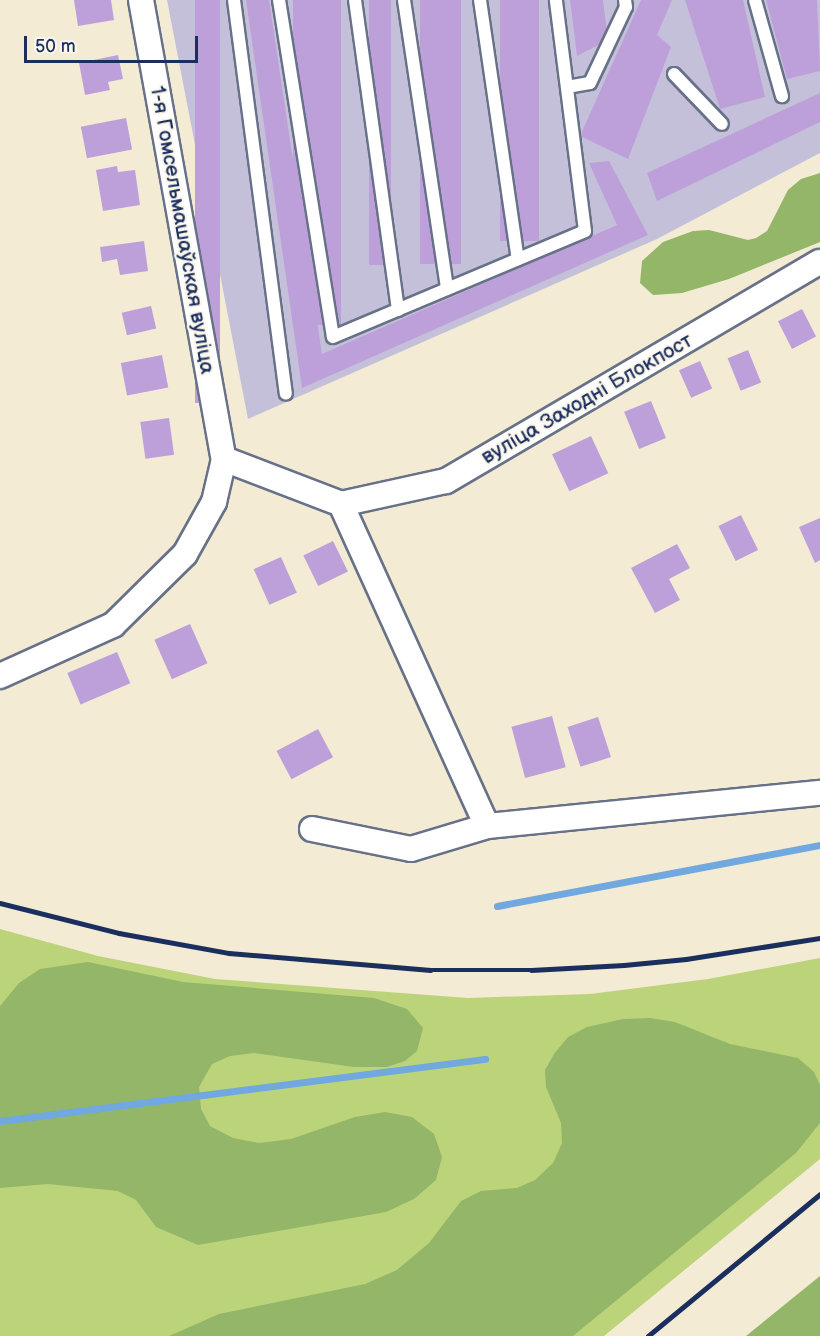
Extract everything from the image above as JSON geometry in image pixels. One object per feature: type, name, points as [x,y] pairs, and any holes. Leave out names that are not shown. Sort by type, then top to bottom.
[{"type":"street","name":"1-я Гомсельмашаўская вуліца","points":[[141,0],[224,459]]},
{"type":"street","name":"вуліца Заходні Блокпост","points":[[341,504],[446,481],[820,262]]},
{"type":"street","points":[[0,676],[113,625],[184,554],[214,502],[224,459],[341,504],[488,826]]},
{"type":"street","points":[[312,829],[411,849],[488,826],[820,793]]},
{"type":"lane","points":[[234,0],[286,394]]},
{"type":"lane","points":[[279,0],[333,337],[585,231],[556,0]]},
{"type":"lane","points":[[355,0],[398,310]]},
{"type":"lane","points":[[404,0],[447,289]]},
{"type":"lane","points":[[480,0],[518,259]]},
{"type":"lane","points":[[567,87],[590,83],[626,7],[625,0]]},
{"type":"lane","points":[[755,0],[782,96]]},
{"type":"lane","points":[[674,74],[722,124]]},
{"type":"shaded area","points":[[167,0],[820,0],[820,153],[657,239],[248,419]]},
{"type":"green space","points":[[820,173],[820,242],[729,279],[682,293],[653,295],[640,283],[642,261],[663,242],[693,231],[709,230],[748,240],[756,238],[767,231],[788,190],[801,179]]},
{"type":"green space","points":[[0,929],[98,956],[215,979],[468,998],[590,994],[708,979],[820,958],[820,1159],[604,1336],[0,1336]]},
{"type":"green space","points":[[88,962],[183,982],[374,998],[407,1009],[423,1028],[417,1051],[405,1061],[387,1067],[354,1067],[254,1053],[230,1056],[212,1064],[199,1087],[201,1109],[210,1126],[233,1138],[259,1143],[291,1139],[355,1117],[385,1112],[412,1117],[434,1134],[442,1157],[436,1180],[414,1199],[386,1212],[198,1245],[156,1227],[136,1200],[118,1191],[48,1184],[0,1188],[0,1006],[19,983],[40,969]]},
{"type":"green space","points":[[650,1018],[675,1022],[730,1044],[798,1058],[814,1072],[820,1085],[820,1123],[796,1153],[573,1336],[169,1336],[219,1314],[365,1284],[397,1270],[429,1243],[461,1201],[481,1191],[517,1188],[535,1180],[553,1163],[562,1143],[561,1123],[546,1087],[545,1070],[554,1054],[568,1037],[587,1027],[623,1019]]},
{"type":"green space","points":[[820,1276],[820,1336],[746,1336]]},
{"type":"building","points":[[74,0],[111,0],[114,20],[78,26]]},
{"type":"building","points":[[195,0],[220,0],[220,403],[195,403]]},
{"type":"building","points":[[246,0],[269,0],[322,354],[617,225],[589,163],[609,161],[648,235],[302,388]]},
{"type":"building","points":[[293,0],[341,0],[341,325],[293,325]]},
{"type":"building","points":[[369,0],[391,0],[391,265],[369,265]]},
{"type":"building","points":[[420,0],[461,0],[461,264],[420,264]]},
{"type":"building","points":[[500,0],[539,0],[539,241],[500,241]]},
{"type":"building","points":[[570,0],[603,0],[608,40],[577,56]]},
{"type":"building","points":[[641,0],[672,0],[657,35],[671,47],[628,159],[580,136]]},
{"type":"building","points":[[685,0],[743,0],[765,97],[720,109]]},
{"type":"building","points":[[766,0],[817,0],[820,71],[787,79]]},
{"type":"building","points":[[118,55],[123,79],[108,82],[110,90],[85,95],[79,63]]},
{"type":"building","points":[[820,93],[820,122],[657,201],[647,173]]},
{"type":"building","points":[[126,118],[132,149],[87,158],[81,127]]},
{"type":"building","points":[[117,166],[118,172],[135,170],[140,205],[103,211],[96,170]]},
{"type":"building","points":[[144,241],[148,271],[120,275],[117,259],[102,262],[100,247]]},
{"type":"building","points":[[151,306],[156,328],[127,335],[122,313]]},
{"type":"building","points":[[802,309],[816,337],[792,349],[778,321]]},
{"type":"building","points":[[748,350],[761,382],[741,391],[728,358]]},
{"type":"building","points":[[162,355],[168,387],[127,395],[121,363]]},
{"type":"building","points":[[700,361],[712,388],[691,398],[679,370]]},
{"type":"building","points":[[651,401],[666,438],[639,449],[624,412]]},
{"type":"building","points":[[169,418],[174,455],[145,459],[140,422]]},
{"type":"building","points":[[591,436],[608,473],[569,491],[552,454]]},
{"type":"building","points":[[741,515],[758,550],[736,561],[719,526]]},
{"type":"building","points":[[820,518],[820,560],[815,563],[799,527]]},
{"type":"building","points":[[333,541],[348,572],[318,586],[303,555]]},
{"type":"building","points":[[677,544],[690,568],[669,579],[680,600],[655,613],[631,568]]},
{"type":"building","points":[[281,557],[297,593],[269,605],[254,569]]},
{"type":"building","points":[[190,624],[207,663],[172,679],[154,640]]},
{"type":"building","points":[[117,652],[130,683],[81,704],[67,673]]},
{"type":"building","points":[[552,716],[566,767],[525,778],[511,727]]},
{"type":"building","points":[[598,717],[611,757],[581,767],[568,727]]},
{"type":"building","points":[[318,729],[333,757],[292,779],[277,751]]},
{"type":"waterway","points":[[497,906],[820,845]]},
{"type":"waterway","points":[[0,1121],[485,1059]]},
{"type":"railway","points":[[0,903],[119,933],[229,953],[430,970],[531,970],[624,965],[686,959],[820,938]]},
{"type":"railway","points":[[648,1336],[820,1194]]}]
